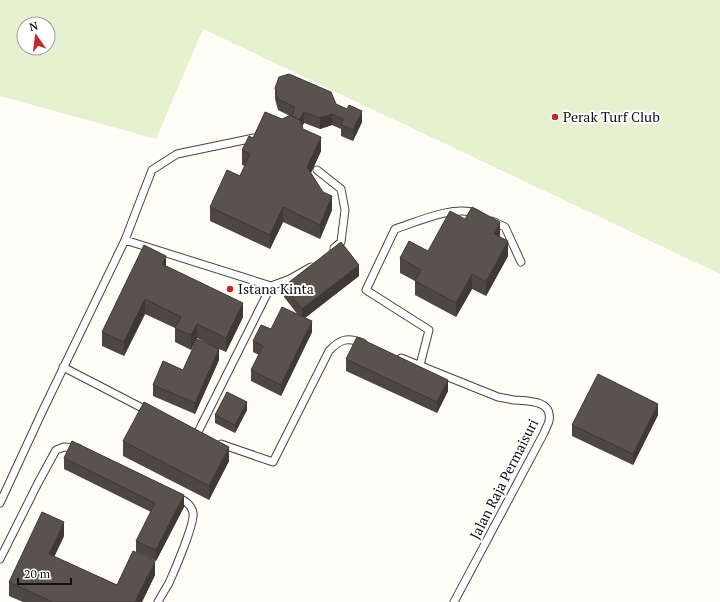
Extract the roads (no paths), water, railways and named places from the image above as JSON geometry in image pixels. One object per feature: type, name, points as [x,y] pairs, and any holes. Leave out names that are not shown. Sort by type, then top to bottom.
[{"type":"lane","points":[[0,503],[63,367],[125,240],[152,170],[177,154],[254,138]]},
{"type":"lane","points":[[317,170],[341,189],[345,210],[341,242],[326,255]]},
{"type":"lane","points":[[420,365],[429,330],[366,290],[395,229],[442,214],[470,211],[505,227],[521,262]]},
{"type":"lane","points":[[125,240],[271,286],[290,279],[316,264]]},
{"type":"lane","points":[[203,438],[271,286]]},
{"type":"lane","points":[[190,432],[203,438],[273,462],[329,351],[337,342],[347,339],[371,346]]},
{"type":"lane","name":"Jalan Raja Permaisuri","points":[[392,354],[498,397],[531,401],[541,404],[548,410],[549,421],[544,433],[454,602]]},
{"type":"lane","points":[[63,367],[154,414]]},
{"type":"lane","points":[[0,559],[56,450],[64,447],[77,447],[84,450]]},
{"type":"lane","points":[[158,602],[169,582],[192,525],[193,513],[187,502],[166,492]]},
{"type":"place","name":"Perak Turf Club","points":[[555,117]]},
{"type":"place","name":"Istana Kinta","points":[[230,289]]}]
